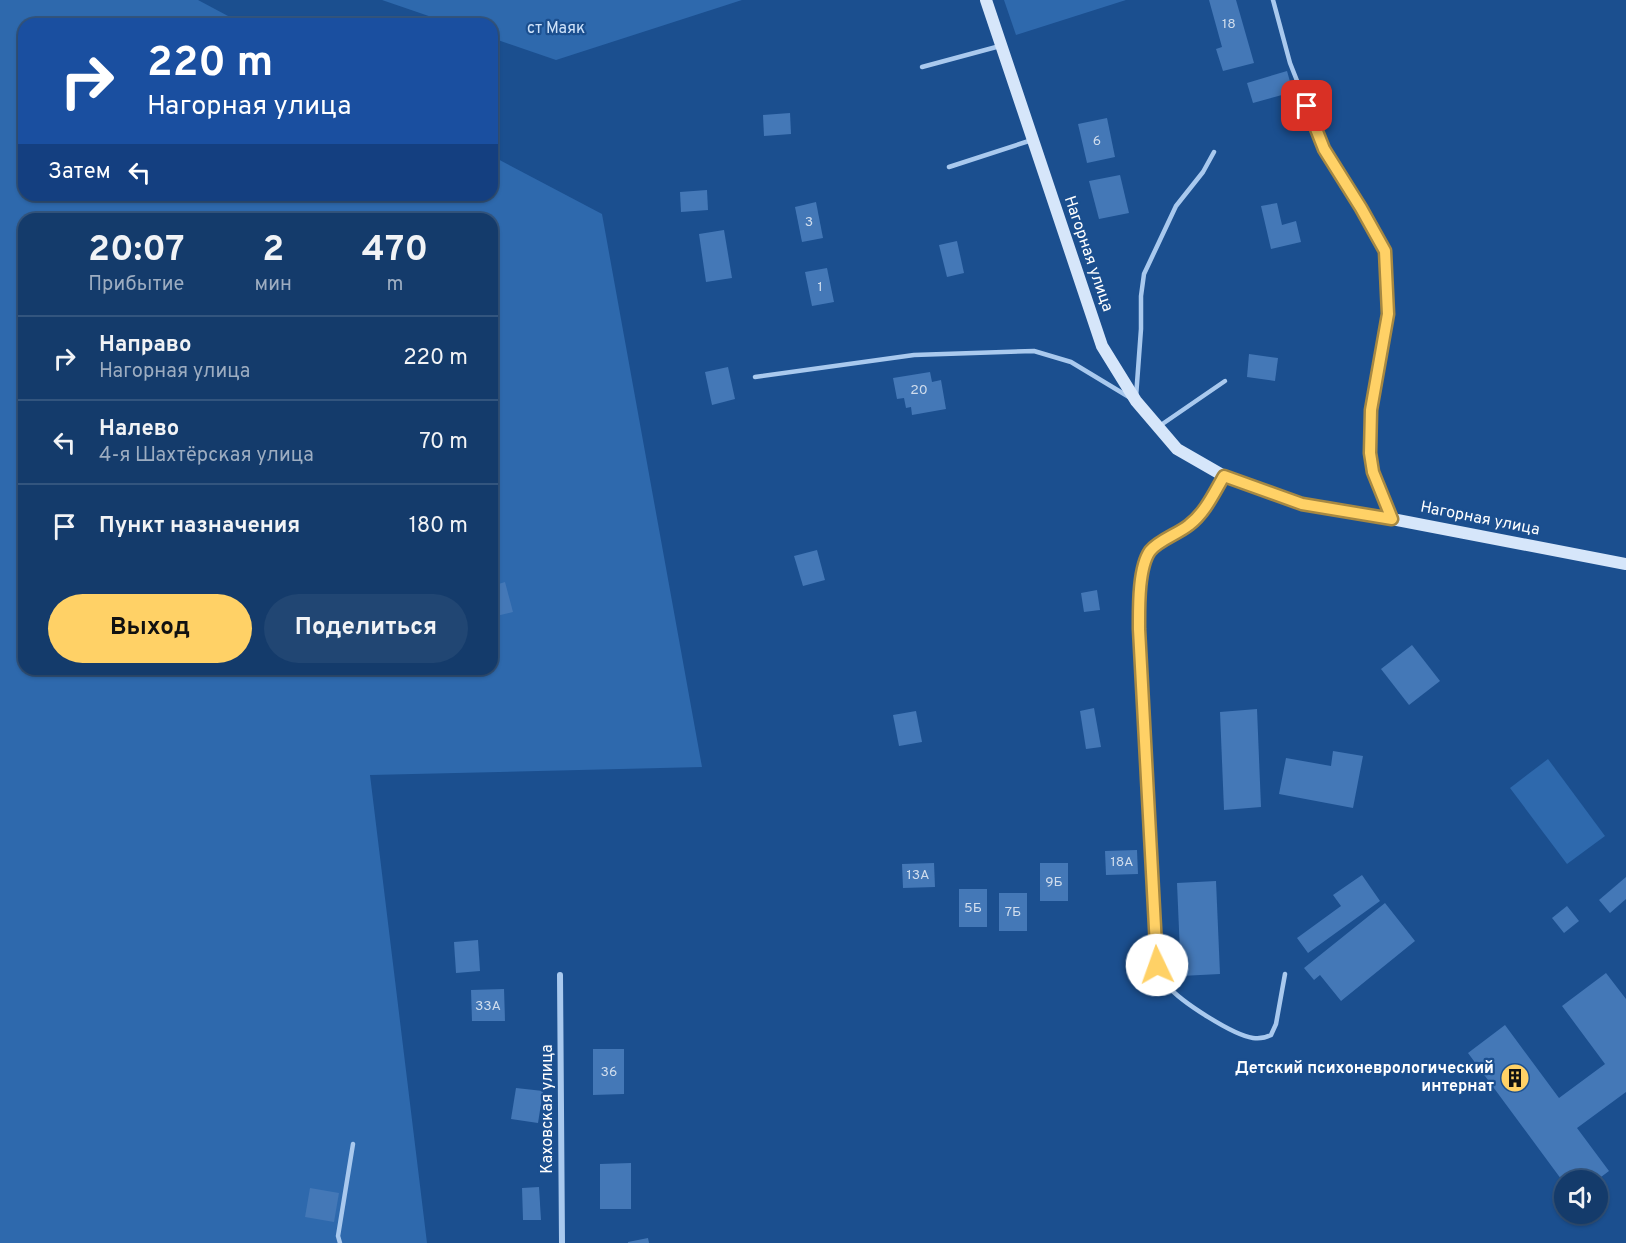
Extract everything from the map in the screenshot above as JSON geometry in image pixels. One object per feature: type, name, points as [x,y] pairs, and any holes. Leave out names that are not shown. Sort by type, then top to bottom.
[{"type":"main road","name":"Нагорная улица","points":[[986,0],[1102,346],[1136,400],[1177,449],[1224,476],[1302,504],[1626,564]]},
{"type":"street","name":"Каховская улица","points":[[560,975],[562,1243]]},
{"type":"lane","points":[[1273,0],[1290,63],[1324,149],[1385,251],[1388,314],[1371,410],[1370,453],[1373,472],[1392,519]]},
{"type":"lane","points":[[922,67],[1000,46]]},
{"type":"lane","points":[[949,168],[1032,140]]},
{"type":"lane","points":[[755,377],[914,355],[1034,351],[1071,362],[1136,400],[1144,274],[1176,206],[1203,172],[1214,152]]},
{"type":"lane","points":[[1158,427],[1224,381]]},
{"type":"lane","points":[[1224,476],[1202,512],[1190,525],[1151,551],[1146,560],[1139,591],[1139,629],[1157,965],[1168,986],[1180,998],[1208,1018],[1251,1038],[1264,1038],[1271,1035],[1276,1024],[1285,974]]},
{"type":"lane","points":[[340,1243],[338,1236],[353,1144]]},
{"type":"green space","points":[[0,0],[198,0],[232,18],[18,18],[18,201],[498,201],[498,159],[602,214],[702,767],[370,775],[427,1243],[0,1243]]},
{"type":"green space","name":"ст Маяк","points":[[382,0],[742,0],[556,60],[498,40],[498,18],[434,18]]},
{"type":"green space","points":[[1004,0],[1126,0],[1016,35]]},
{"type":"green space","points":[[1548,759],[1605,836],[1567,864],[1510,788]]},
{"type":"building","points":[[1209,0],[1236,0],[1254,63],[1223,71],[1216,49],[1222,47]]},
{"type":"building","points":[[1287,71],[1293,92],[1253,103],[1247,83]]},
{"type":"building","points":[[790,113],[791,134],[764,136],[763,115]]},
{"type":"building","points":[[1107,118],[1115,157],[1087,163],[1078,124]]},
{"type":"building","points":[[1120,175],[1129,213],[1099,219],[1089,181]]},
{"type":"building","points":[[707,190],[708,210],[681,212],[680,192]]},
{"type":"building","points":[[816,202],[823,238],[802,242],[795,207]]},
{"type":"building","points":[[1277,203],[1282,225],[1296,221],[1301,242],[1271,249],[1261,206]]},
{"type":"building","points":[[724,230],[732,278],[706,282],[699,234]]},
{"type":"building","points":[[957,241],[964,273],[947,277],[939,245]]},
{"type":"building","points":[[827,268],[834,302],[812,306],[805,272]]},
{"type":"building","points":[[1249,354],[1278,358],[1275,381],[1247,377]]},
{"type":"building","points":[[728,367],[735,399],[712,405],[705,372]]},
{"type":"building","points":[[930,372],[932,382],[941,380],[946,409],[912,415],[911,407],[906,408],[904,398],[897,399],[893,378]]},
{"type":"building","points":[[817,550],[825,580],[803,586],[794,556]]},
{"type":"building","points":[[505,582],[513,612],[498,616],[498,584]]},
{"type":"building","points":[[1097,590],[1100,610],[1084,612],[1081,593]]},
{"type":"building","points":[[1412,645],[1440,681],[1409,705],[1381,669]]},
{"type":"building","points":[[1094,708],[1101,747],[1086,749],[1080,711]]},
{"type":"building","points":[[1257,709],[1261,807],[1224,810],[1220,712]]},
{"type":"building","points":[[916,711],[922,742],[899,746],[893,715]]},
{"type":"building","points":[[1333,751],[1363,756],[1353,808],[1279,794],[1286,758],[1331,766]]},
{"type":"building","points":[[1137,850],[1138,874],[1106,875],[1105,851]]},
{"type":"building","points":[[934,863],[935,887],[903,888],[902,864]]},
{"type":"building","points":[[1040,863],[1068,863],[1068,901],[1040,901]]},
{"type":"building","points":[[1362,875],[1380,901],[1308,953],[1297,938],[1341,906],[1333,895]]},
{"type":"building","points":[[1626,877],[1626,899],[1610,913],[1599,900]]},
{"type":"building","points":[[1216,881],[1220,974],[1181,976],[1177,883]]},
{"type":"building","points":[[959,889],[987,889],[987,927],[959,927]]},
{"type":"building","points":[[999,893],[1027,893],[1027,931],[999,931]]},
{"type":"building","points":[[1385,903],[1415,941],[1341,1001],[1320,975],[1314,980],[1304,968]]},
{"type":"building","points":[[1567,906],[1579,921],[1564,933],[1552,918]]},
{"type":"building","points":[[478,940],[480,971],[456,973],[454,942]]},
{"type":"building","name":"Детский психоневрологический интернат","points":[[1606,973],[1626,999],[1626,1092],[1577,1128],[1608,1172],[1554,1170],[1468,1053],[1505,1025],[1559,1098],[1605,1064],[1562,1006]]},
{"type":"building","points":[[504,989],[505,1021],[472,1021],[471,990]]},
{"type":"building","points":[[593,1049],[624,1049],[624,1094],[593,1095]]},
{"type":"building","points":[[516,1088],[543,1091],[538,1123],[511,1119]]},
{"type":"building","points":[[631,1163],[631,1209],[600,1209],[600,1164]]},
{"type":"building","points":[[539,1187],[541,1220],[523,1220],[522,1188]]},
{"type":"building","points":[[310,1188],[339,1193],[334,1222],[305,1217]]},
{"type":"building","points":[[648,1238],[649,1243],[628,1243],[628,1242]]},
{"type":"place","name":"Детский психоневрологический интернат","points":[[1515,1078]]},
{"type":"route","points":[[1157,965],[1139,629],[1139,591],[1146,560],[1158,545],[1190,525],[1202,512],[1224,476],[1302,504],[1392,519],[1373,472],[1370,453],[1371,410],[1388,314],[1385,251],[1324,149],[1307,106]]}]
